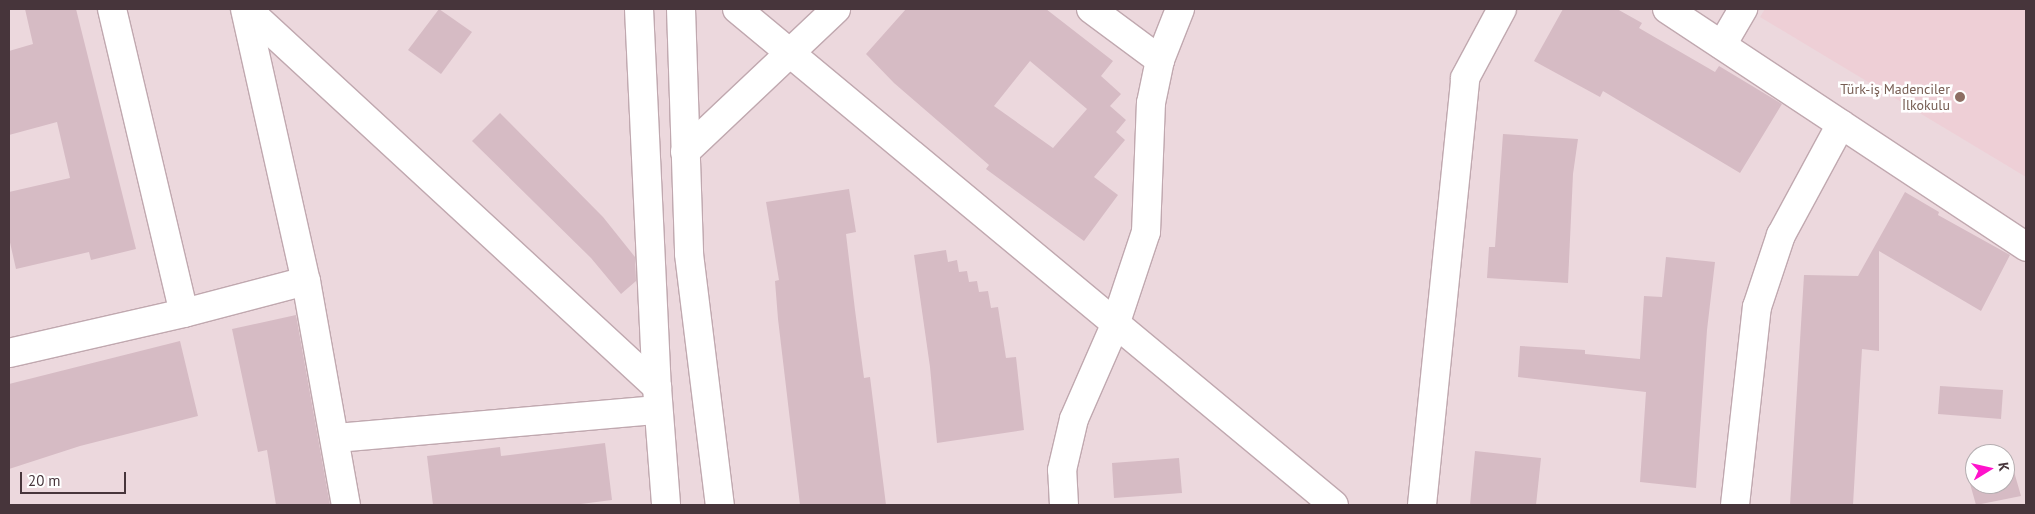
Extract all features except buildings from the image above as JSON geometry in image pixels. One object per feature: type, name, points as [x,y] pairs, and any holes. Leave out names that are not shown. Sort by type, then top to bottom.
[{"type":"street","points":[[112,9],[184,313]]},
{"type":"street","points":[[246,9],[306,281],[336,438],[346,505]]},
{"type":"street","points":[[246,9],[658,398]]},
{"type":"street","points":[[639,9],[658,398],[666,505]]},
{"type":"street","points":[[681,9],[689,254],[720,505]]},
{"type":"street","points":[[737,9],[1334,505]]},
{"type":"street","points":[[685,152],[792,54],[836,9]]},
{"type":"street","points":[[1091,9],[1160,60]]},
{"type":"street","points":[[1064,505],[1062,470],[1074,420],[1115,325],[1146,232],[1152,103],[1160,60],[1180,9]]},
{"type":"street","points":[[1422,505],[1465,78],[1502,9]]},
{"type":"street","points":[[1667,9],[2026,247]]},
{"type":"street","points":[[1722,45],[1743,9]]},
{"type":"street","points":[[1735,505],[1757,307],[1781,235],[1841,124]]},
{"type":"street","points":[[9,353],[184,313],[306,281]]},
{"type":"street","points":[[336,438],[658,398]]},
{"type":"shaded area","points":[[9,9],[2026,9],[2026,505],[9,505]]},
{"type":"shaded area","name":"Türk-iş Madenciler İlkokulu","points":[[1765,9],[2026,9],[2026,177],[1760,17]]},
{"type":"place","name":"Türk-iş Madenciler İlkokulu","points":[[1960,97]]}]
